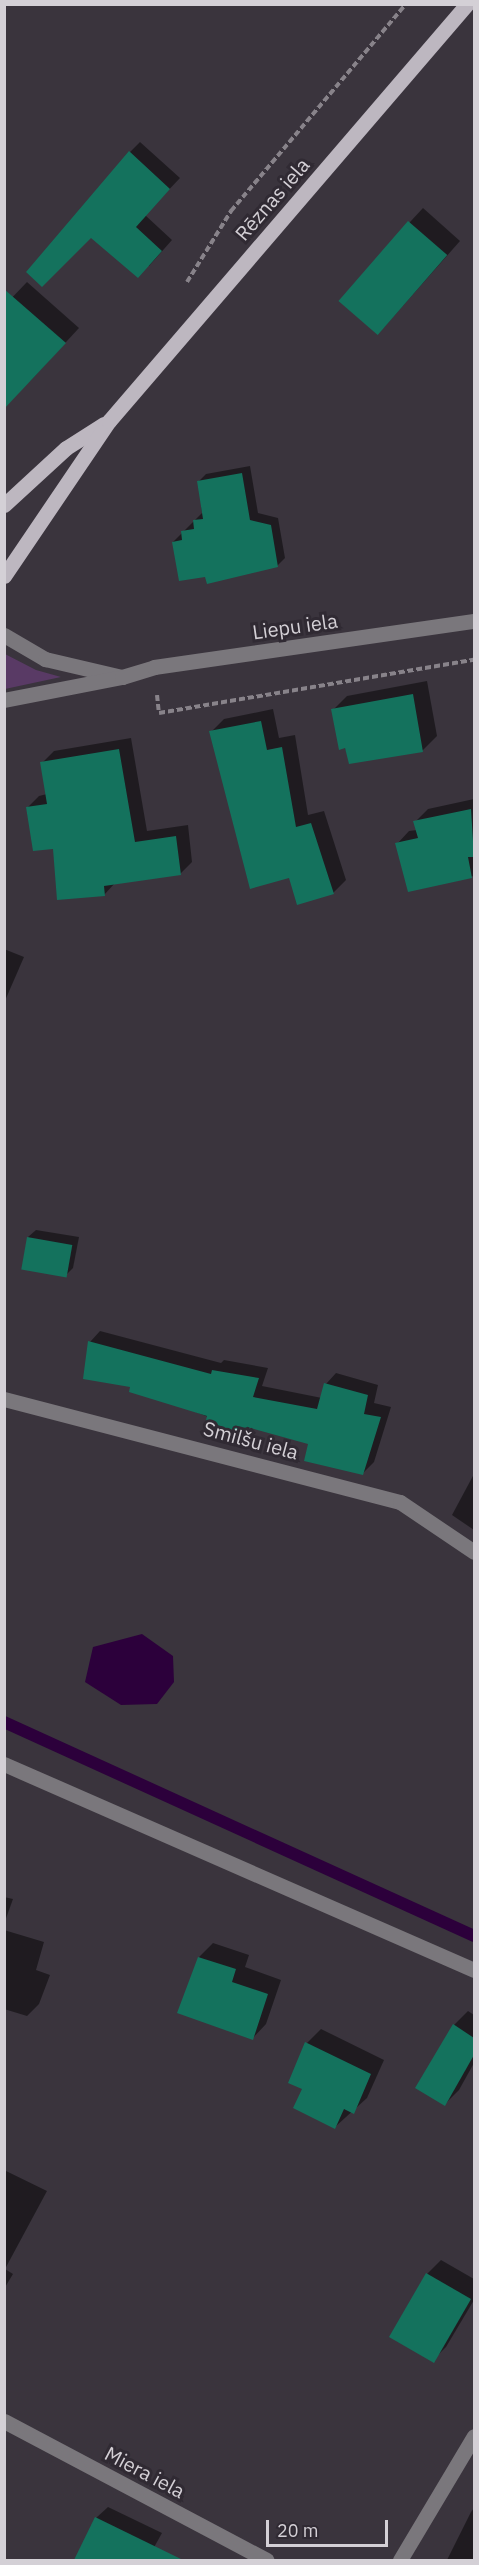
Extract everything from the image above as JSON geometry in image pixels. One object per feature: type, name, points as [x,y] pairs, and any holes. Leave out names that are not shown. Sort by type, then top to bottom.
[{"type":"main road","name":"Rēznas iela","points":[[4,576],[109,421],[467,4]]},
{"type":"main road","name":"Rēznas iela","points":[[4,505],[66,448],[109,421]]},
{"type":"street","name":"Liepu iela","points":[[4,700],[122,677],[154,668],[474,621]]},
{"type":"street","name":"Liepu iela","points":[[4,635],[45,659],[122,677]]},
{"type":"street","name":"Smilšu iela","points":[[4,1399],[400,1502],[474,1552]]},
{"type":"street","points":[[4,1764],[474,1970]]},
{"type":"street","name":"Miera iela","points":[[4,2421],[267,2560]]},
{"type":"street","points":[[400,2560],[474,2436]]},
{"type":"path","points":[[186,284],[231,211],[406,4]]},
{"type":"path","points":[[154,668],[159,713],[474,660]]},
{"type":"shaded area","points":[[5,654],[36,670],[61,677],[5,689]]},
{"type":"shaded area","points":[[142,1634],[173,1656],[174,1682],[157,1704],[121,1705],[85,1682],[93,1647]]},
{"type":"building","points":[[129,151],[170,189],[136,227],[162,251],[138,278],[91,238],[42,287],[26,272]]},
{"type":"building","points":[[408,221],[447,255],[378,335],[338,301]]},
{"type":"building","points":[[4,289],[66,343],[4,409]]},
{"type":"building","points":[[242,473],[250,520],[271,525],[278,567],[207,584],[205,577],[179,581],[172,542],[182,540],[181,531],[194,529],[193,520],[203,519],[197,481]]},
{"type":"building","points":[[413,694],[423,752],[349,764],[345,748],[339,750],[331,709]]},
{"type":"building","points":[[261,721],[267,750],[282,747],[296,827],[311,823],[334,894],[297,905],[289,878],[250,889],[209,731]]},
{"type":"building","points":[[119,749],[135,842],[176,836],[181,875],[104,886],[105,896],[57,900],[53,849],[33,851],[26,807],[47,804],[40,762]]},
{"type":"building","points":[[471,809],[474,857],[468,857],[472,878],[408,892],[395,843],[418,838],[413,821]]},
{"type":"building","points":[[27,1237],[72,1245],[67,1277],[21,1269]]},
{"type":"building","points":[[88,1341],[211,1374],[212,1370],[259,1378],[253,1397],[317,1409],[324,1383],[368,1395],[364,1414],[381,1417],[363,1475],[304,1461],[308,1444],[247,1427],[246,1433],[205,1424],[207,1416],[129,1392],[130,1387],[83,1379]]},
{"type":"building","points":[[198,1957],[236,1969],[232,1982],[268,1994],[253,2040],[177,2013]]},
{"type":"building","points":[[453,2024],[474,2038],[474,2055],[445,2106],[415,2088]]},
{"type":"building","points":[[305,2042],[371,2074],[354,2114],[344,2109],[335,2129],[293,2108],[302,2089],[288,2083]]},
{"type":"building","points":[[426,2273],[471,2299],[434,2363],[389,2337]]},
{"type":"building","points":[[95,2517],[183,2560],[74,2560]]},
{"type":"waterway","points":[[4,1722],[474,1936]]}]
